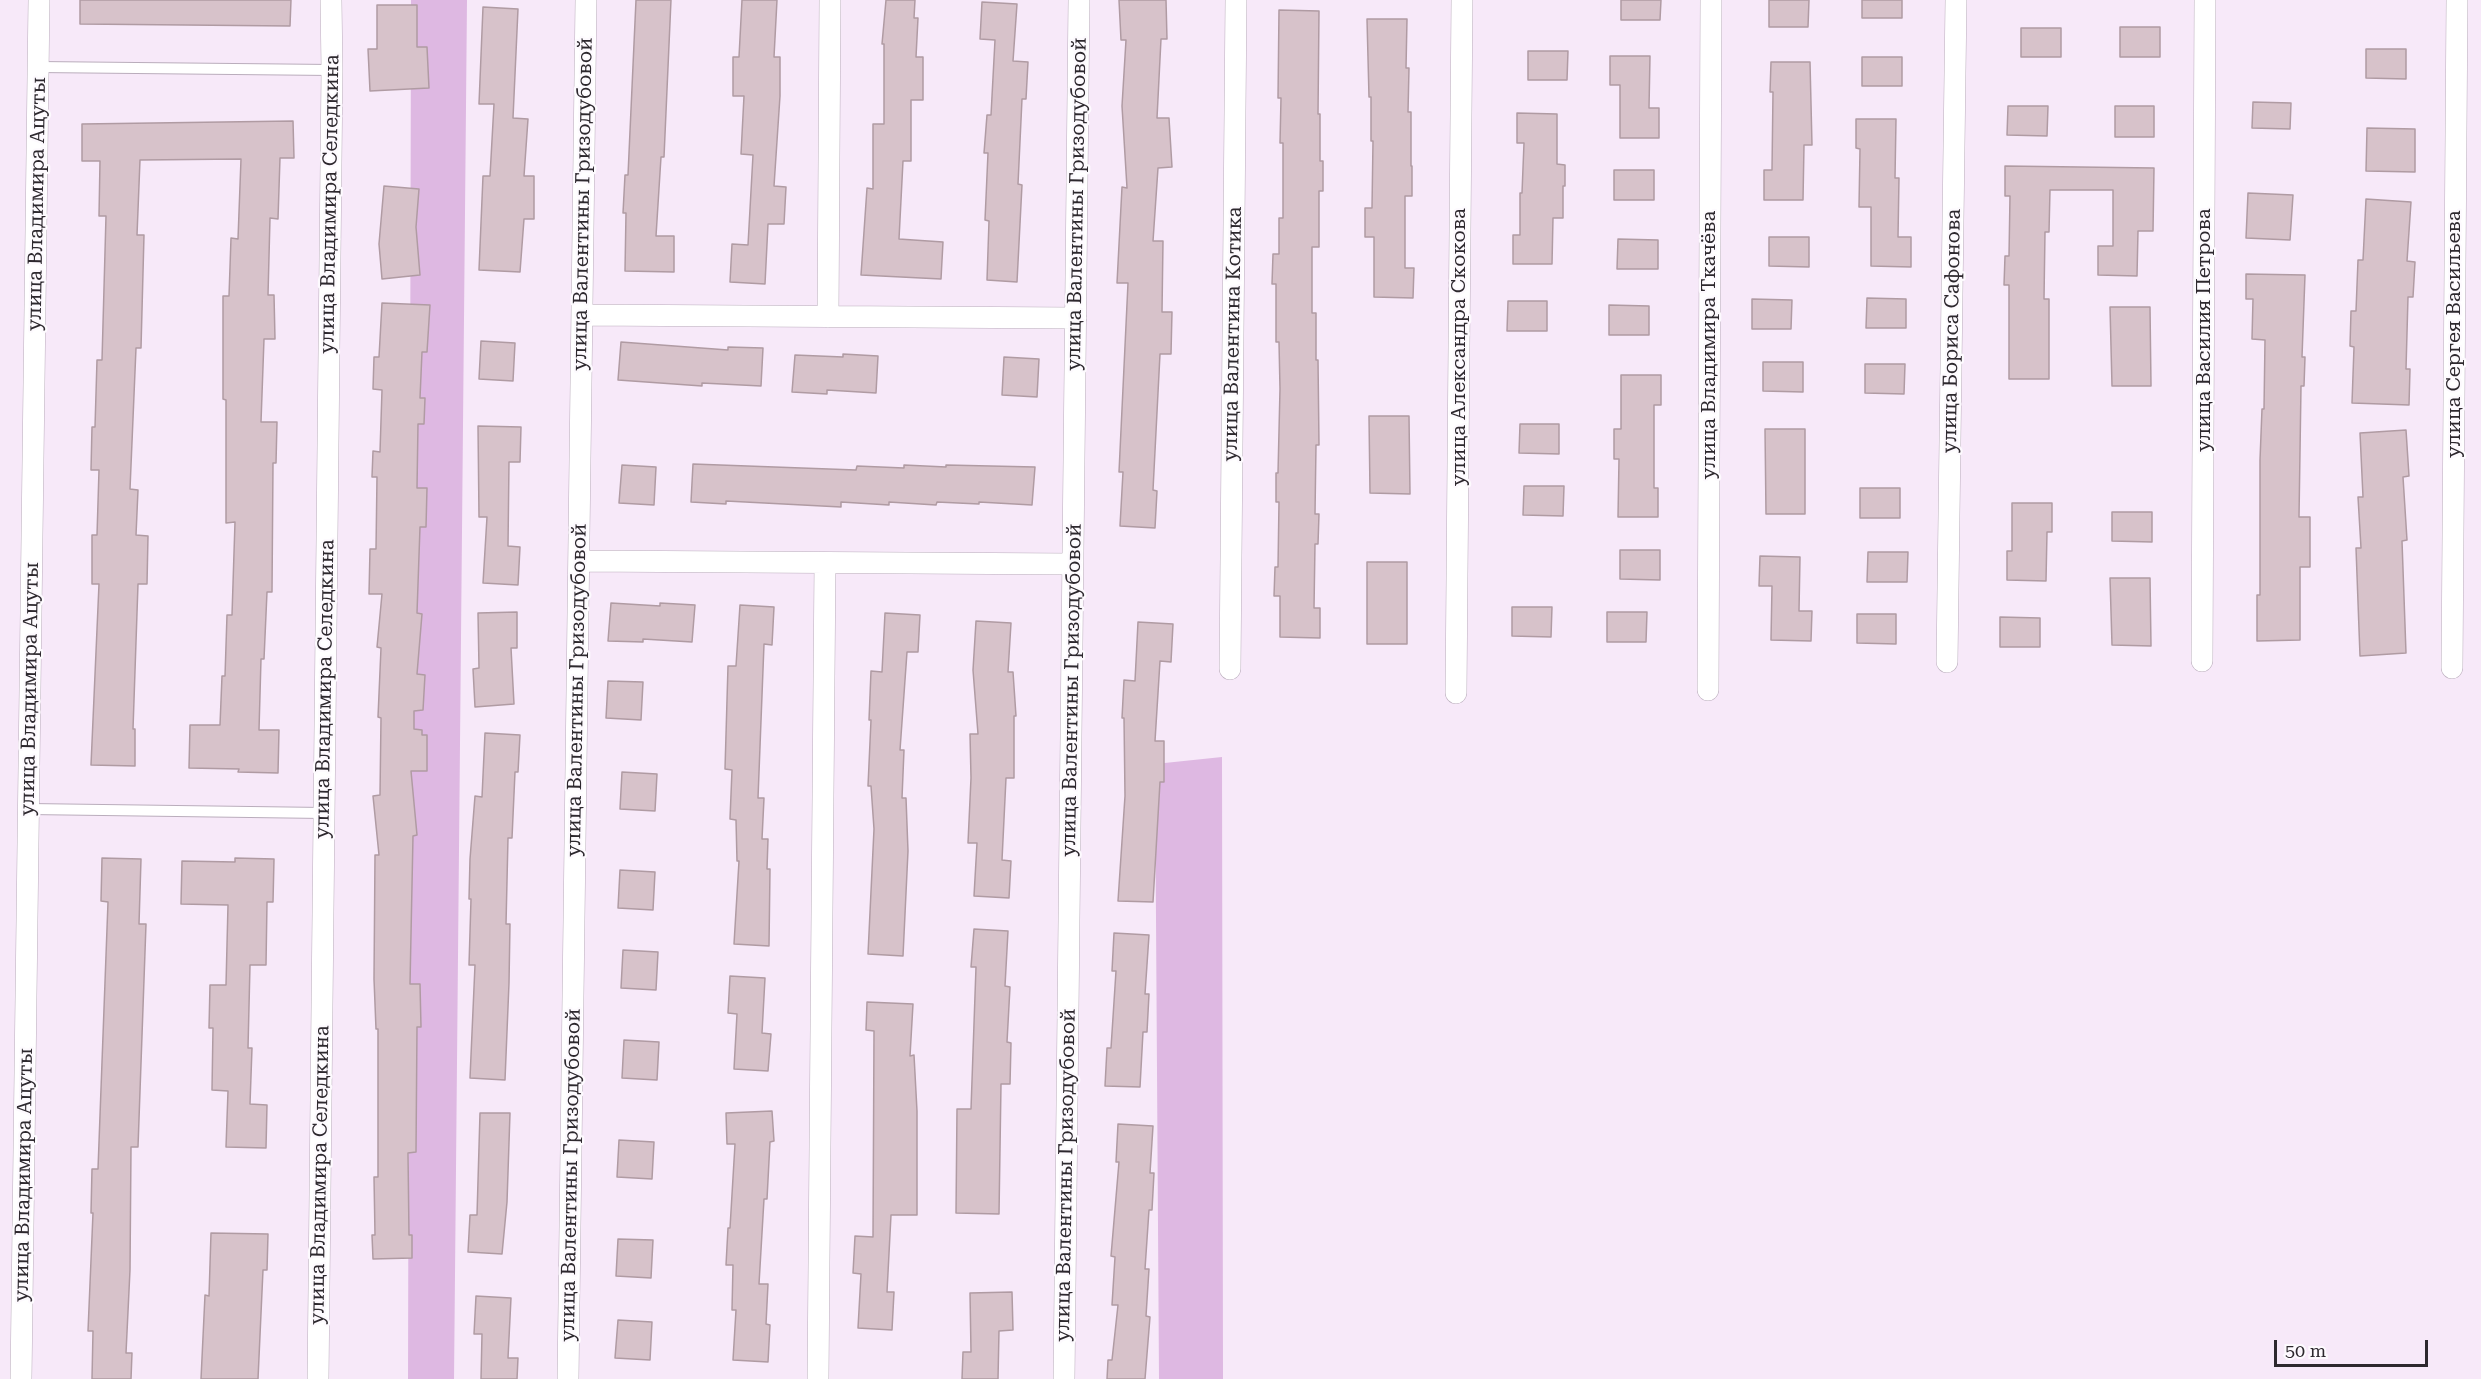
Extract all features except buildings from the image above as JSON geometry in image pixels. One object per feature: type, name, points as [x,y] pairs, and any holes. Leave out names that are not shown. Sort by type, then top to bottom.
[{"type":"street","name":"улица Владимира Ацуты","points":[[21,1379],[39,0]]},
{"type":"street","name":"улица Владимира Селедкина","points":[[318,1379],[331,0]]},
{"type":"street","name":"улица Валентины Гризодубовой","points":[[568,1379],[586,0]]},
{"type":"street","points":[[828,317],[830,0]]},
{"type":"street","name":"улица Валентины Гризодубовой","points":[[1064,1379],[1079,0]]},
{"type":"street","name":"улица Валентина Котика","points":[[1230,669],[1236,0]]},
{"type":"street","name":"улица Александра Скокова","points":[[1456,693],[1462,0]]},
{"type":"street","name":"улица Владимира Ткачёва","points":[[1708,690],[1711,0]]},
{"type":"street","name":"улица Бориса Сафонова","points":[[1947,662],[1956,0]]},
{"type":"street","name":"улица Василия Петрова","points":[[2202,661],[2205,0]]},
{"type":"street","name":"улица Сергея Васильева","points":[[2452,668],[2457,0]]},
{"type":"street","points":[[582,315],[1076,318]]},
{"type":"street","points":[[579,561],[1073,564]]},
{"type":"street","points":[[818,1379],[825,562]]},
{"type":"lane","points":[[38,67],[332,70]]},
{"type":"lane","points":[[29,809],[324,813]]},
{"type":"shaded area","points":[[411,0],[467,0],[454,1379],[408,1379]]},
{"type":"shaded area","points":[[1222,757],[1223,1379],[1159,1379],[1155,764]]}]
